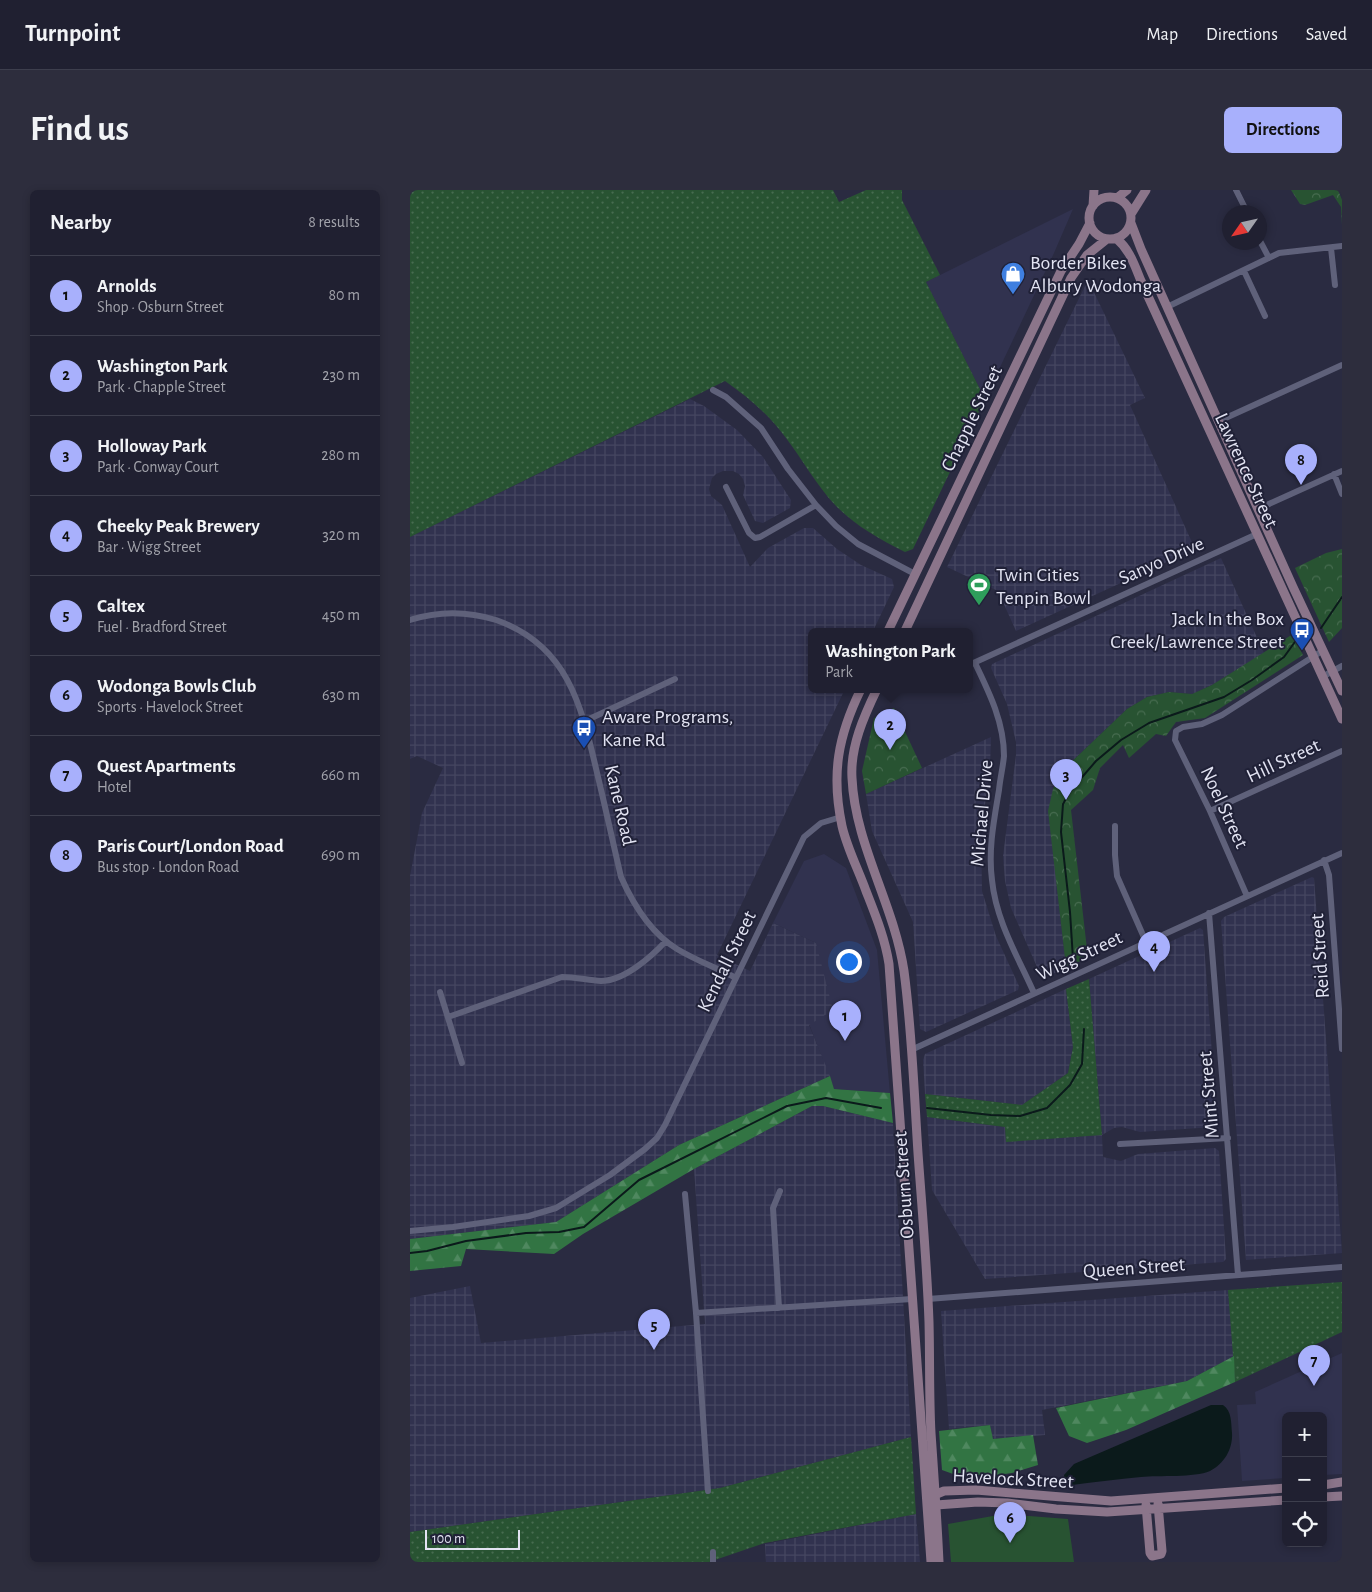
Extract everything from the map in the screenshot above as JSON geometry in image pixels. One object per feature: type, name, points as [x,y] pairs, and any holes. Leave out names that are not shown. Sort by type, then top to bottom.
[{"type":"street","points":[[1094,190],[1090,223],[1098,234],[1111,239],[1125,233],[1146,190]]},
{"type":"street","points":[[1093,206],[1103,198],[1127,190]]},
{"type":"street","points":[[1236,190],[1244,205]]},
{"type":"street","points":[[1112,195],[1126,204],[1131,218]]},
{"type":"street","name":"Lawrence Street","points":[[1131,218],[1135,237],[1166,307],[1322,651],[1342,691]]},
{"type":"street","name":"Chapple Street","points":[[889,628],[1061,271],[1080,244],[1090,223]]},
{"type":"street","name":"Lawrence Street","points":[[1111,239],[1128,251],[1342,720]]},
{"type":"street","name":"Chapple Street","points":[[906,628],[1072,278],[1087,255],[1111,239]]},
{"type":"street","points":[[1156,313],[1279,254],[1342,246]]},
{"type":"street","points":[[1331,248],[1335,285]]},
{"type":"street","points":[[1265,250],[1269,258]]},
{"type":"street","points":[[1244,271],[1264,316]]},
{"type":"street","points":[[1219,421],[1342,365]]},
{"type":"street","points":[[713,390],[726,397],[761,428],[788,469],[816,505],[836,526],[858,544],[930,580]]},
{"type":"street","points":[[1248,514],[1342,471]]},
{"type":"street","points":[[1334,474],[1342,494]]},
{"type":"street","points":[[726,487],[749,533],[756,538],[816,505]]},
{"type":"street","points":[[1257,534],[1267,530]]},
{"type":"street","name":"Sanyo Drive","points":[[973,664],[1257,534]]},
{"type":"street","name":"Kane Road","points":[[410,620],[430,614],[459,613],[487,618],[524,633],[546,653],[565,675],[575,694],[584,721],[621,877],[630,897],[666,941],[736,978]]},
{"type":"street","points":[[1314,657],[1322,651]]},
{"type":"street","name":"Noel Street","points":[[1247,896],[1210,811],[1175,740],[1176,731],[1183,727],[1202,724],[1222,715],[1314,657]]},
{"type":"street","name":"Michael Drive","points":[[973,666],[997,711],[1004,757],[991,837],[990,859],[995,902],[1002,923],[1034,993]]},
{"type":"street","points":[[1322,677],[1342,666]]},
{"type":"street","points":[[584,721],[675,679]]},
{"type":"street","points":[[859,693],[846,722],[839,747],[836,780],[841,817],[856,814],[852,758],[866,712],[875,693]]},
{"type":"street","name":"Hill Street","points":[[1210,811],[1342,751]]},
{"type":"street","name":"Osburn Street","points":[[856,814],[896,934],[903,970],[911,1050],[928,1299],[931,1431],[939,1562]]},
{"type":"street","name":"Kendall Street","points":[[410,1231],[529,1216],[556,1208],[610,1175],[657,1138],[665,1126],[804,836],[821,823],[841,817]]},
{"type":"street","name":"Osburn Street","points":[[841,817],[845,834],[886,948],[890,972],[930,1562]]},
{"type":"street","points":[[1115,826],[1117,876],[1146,942]]},
{"type":"street","name":"Wigg Street","points":[[911,1050],[1342,852]]},
{"type":"street","name":"Reid Street","points":[[1324,860],[1329,875],[1342,1049]]},
{"type":"street","name":"Mint Street","points":[[1209,913],[1238,1275]]},
{"type":"street","points":[[448,1017],[562,977],[600,981],[615,978],[651,956],[666,941]]},
{"type":"street","points":[[440,992],[462,1063]]},
{"type":"street","points":[[895,1054],[911,1050]]},
{"type":"street","points":[[1120,1144],[1228,1138]]},
{"type":"street","points":[[780,1191],[774,1208],[780,1308]]},
{"type":"street","points":[[685,1194],[696,1313],[708,1490]]},
{"type":"street","name":"Queen Street","points":[[928,1299],[1342,1267]]},
{"type":"street","points":[[696,1313],[928,1299]]},
{"type":"street","points":[[1327,1484],[1342,1482]]},
{"type":"street","name":"Havelock Street","points":[[925,1500],[936,1493],[976,1490],[1111,1501],[1282,1488]]},
{"type":"street","points":[[1327,1497],[1342,1496]]},
{"type":"street","points":[[1145,1499],[1150,1552],[1152,1556],[1157,1556],[1162,1551],[1157,1498]]},
{"type":"street","name":"Havelock Street","points":[[925,1500],[936,1505],[990,1503],[1092,1512],[1282,1500]]},
{"type":"street","points":[[712,1552],[713,1562]]},
{"type":"shaded area","points":[[1073,209],[1054,253],[985,399],[926,282]]},
{"type":"shaded area","points":[[1088,280],[1145,398],[1130,405],[1195,549],[1016,631],[998,591],[947,567]]},
{"type":"shaded area","points":[[690,399],[704,406],[737,430],[763,457],[791,500],[790,508],[763,523],[755,521],[743,495],[745,486],[739,474],[733,471],[723,471],[712,478],[709,489],[711,496],[722,505],[750,567],[768,548],[804,528],[813,528],[837,549],[861,565],[892,579],[894,587],[874,628],[808,628],[808,693],[843,693],[717,955],[750,971],[773,923],[816,943],[833,1010],[809,1025],[830,1076],[679,1145],[556,1222],[410,1239],[410,876],[422,813],[443,768],[417,756],[410,759],[410,537]]},
{"type":"shaded area","points":[[1221,558],[1264,653],[1212,685],[1192,694],[1169,692],[1147,697],[1127,709],[1064,769],[1055,868],[1066,967],[1045,978],[1041,976],[1011,908],[1005,881],[1003,856],[1016,742],[1007,704],[991,668],[992,664]]},
{"type":"shaded area","points":[[991,737],[990,769],[981,833],[982,891],[996,936],[1019,986],[1018,990],[926,1032],[920,1029],[913,922],[872,831],[866,794]]},
{"type":"shaded area","points":[[824,854],[846,868],[877,950],[890,1093],[834,1089],[809,1024],[816,943],[773,923],[804,861]]},
{"type":"shaded area","points":[[1312,877],[1314,878],[1342,1253],[1246,1260],[1221,921],[1224,917]]},
{"type":"shaded area","points":[[1200,928],[1203,930],[1217,1123],[1214,1127],[1140,1132],[1122,1127],[1114,1128],[1102,1135],[1089,979]]},
{"type":"shaded area","points":[[1066,989],[1073,1047],[1068,1073],[1022,1105],[925,1094],[923,1060],[925,1054]]},
{"type":"shaded area","points":[[812,1106],[823,1106],[893,1123],[911,1437],[720,1488],[410,1532],[410,1298],[470,1286],[481,1343],[705,1324],[694,1169]]},
{"type":"shaded area","points":[[927,1117],[1005,1127],[1006,1141],[1102,1135],[1103,1157],[1121,1161],[1138,1154],[1215,1148],[1219,1151],[1226,1259],[1223,1262],[985,1279],[932,1190]]},
{"type":"shaded area","points":[[1228,1290],[1234,1356],[1187,1381],[1042,1410],[1045,1435],[993,1439],[990,1425],[949,1429],[941,1311]]},
{"type":"shaded area","points":[[1342,1353],[1342,1474],[1327,1475],[1327,1412],[1282,1412],[1282,1478],[1242,1481],[1237,1405],[1256,1404],[1255,1392]]},
{"type":"shaded area","points":[[1211,1405],[1223,1405],[1228,1410],[1232,1439],[1227,1455],[1210,1471],[1195,1475],[1141,1477],[1072,1485],[1064,1483],[1064,1475],[1074,1464]]},
{"type":"shaded area","points":[[916,1514],[920,1562],[766,1562],[765,1544]]},
{"type":"green space","points":[[410,190],[833,190],[839,202],[866,190],[902,190],[902,200],[940,275],[926,282],[985,399],[913,549],[905,552],[868,532],[836,506],[822,490],[773,422],[750,400],[725,381],[410,537]]},
{"type":"green space","points":[[1291,190],[1338,190],[1342,200],[1342,225],[1341,207],[1333,195],[1305,205],[1300,204]]},
{"type":"green space","points":[[1342,549],[1342,628],[1329,642],[1295,568],[1326,553]]},
{"type":"green space","points":[[1293,634],[1303,655],[1205,718],[1176,722],[1166,736],[1156,734],[1129,758],[1123,745],[1100,768],[1093,790],[1071,810],[1088,958],[1066,967],[1048,811],[1053,789],[1064,769],[1127,709],[1147,697],[1169,692],[1192,694],[1212,685]]},
{"type":"green space","points":[[894,708],[922,768],[866,794],[862,771],[874,718]]},
{"type":"green space","points":[[1089,979],[1102,1135],[1006,1142],[1005,1127],[927,1117],[925,1094],[1022,1105],[1068,1073],[1073,1047],[1066,989]]},
{"type":"green space","points":[[830,1076],[834,1089],[890,1093],[893,1123],[823,1106],[812,1106],[694,1169],[583,1234],[554,1254],[466,1249],[461,1266],[410,1271],[410,1239],[556,1222],[679,1145]]},
{"type":"green space","points":[[1342,1282],[1342,1332],[1235,1382],[1228,1290]]},
{"type":"green space","points":[[1234,1356],[1235,1382],[1126,1430],[1087,1443],[1069,1436],[1056,1408],[1187,1381]]},
{"type":"green space","points":[[990,1425],[993,1439],[1033,1435],[1038,1465],[1012,1473],[967,1479],[942,1470],[939,1431]]},
{"type":"green space","points":[[911,1437],[916,1514],[765,1543],[709,1562],[410,1562],[410,1532],[720,1488]]},
{"type":"green space","points":[[1004,1514],[1068,1519],[1074,1562],[951,1562],[948,1524]]},
{"type":"waterway","points":[[1321,628],[1342,597]]},
{"type":"waterway","points":[[1073,959],[1061,832],[1063,804],[1071,790],[1096,761],[1121,740],[1149,723],[1224,697],[1284,657],[1297,639]]},
{"type":"waterway","points":[[927,1108],[1020,1116],[1047,1108],[1070,1085],[1082,1064],[1084,1029]]},
{"type":"waterway","points":[[410,1253],[427,1251],[466,1241],[526,1233],[559,1232],[584,1227],[639,1180],[787,1106],[826,1098],[881,1108]]},
{"type":"place","name":"Border Bikes Albury Wodonga","points":[[1013,295]]},
{"type":"place","name":"Paris Court/London Road","points":[[1301,485]]},
{"type":"place","name":"Twin Cities Tenpin Bowl","points":[[979,606]]},
{"type":"place","name":"Jack In the Box Creek/Lawrence Street","points":[[1302,651]]},
{"type":"place","name":"Aware Programs, Kane Rd","points":[[584,749]]},
{"type":"place","name":"Washington Park","points":[[890,750]]},
{"type":"place","name":"Holloway Park","points":[[1066,800]]},
{"type":"place","name":"Cheeky Peak Brewery","points":[[1154,972]]},
{"type":"place","name":"Arnolds","points":[[845,1041]]},
{"type":"place","name":"Caltex","points":[[654,1350]]},
{"type":"place","name":"Quest Apartments","points":[[1314,1386]]},
{"type":"place","name":"Wodonga Bowls Club","points":[[1010,1543]]}]
